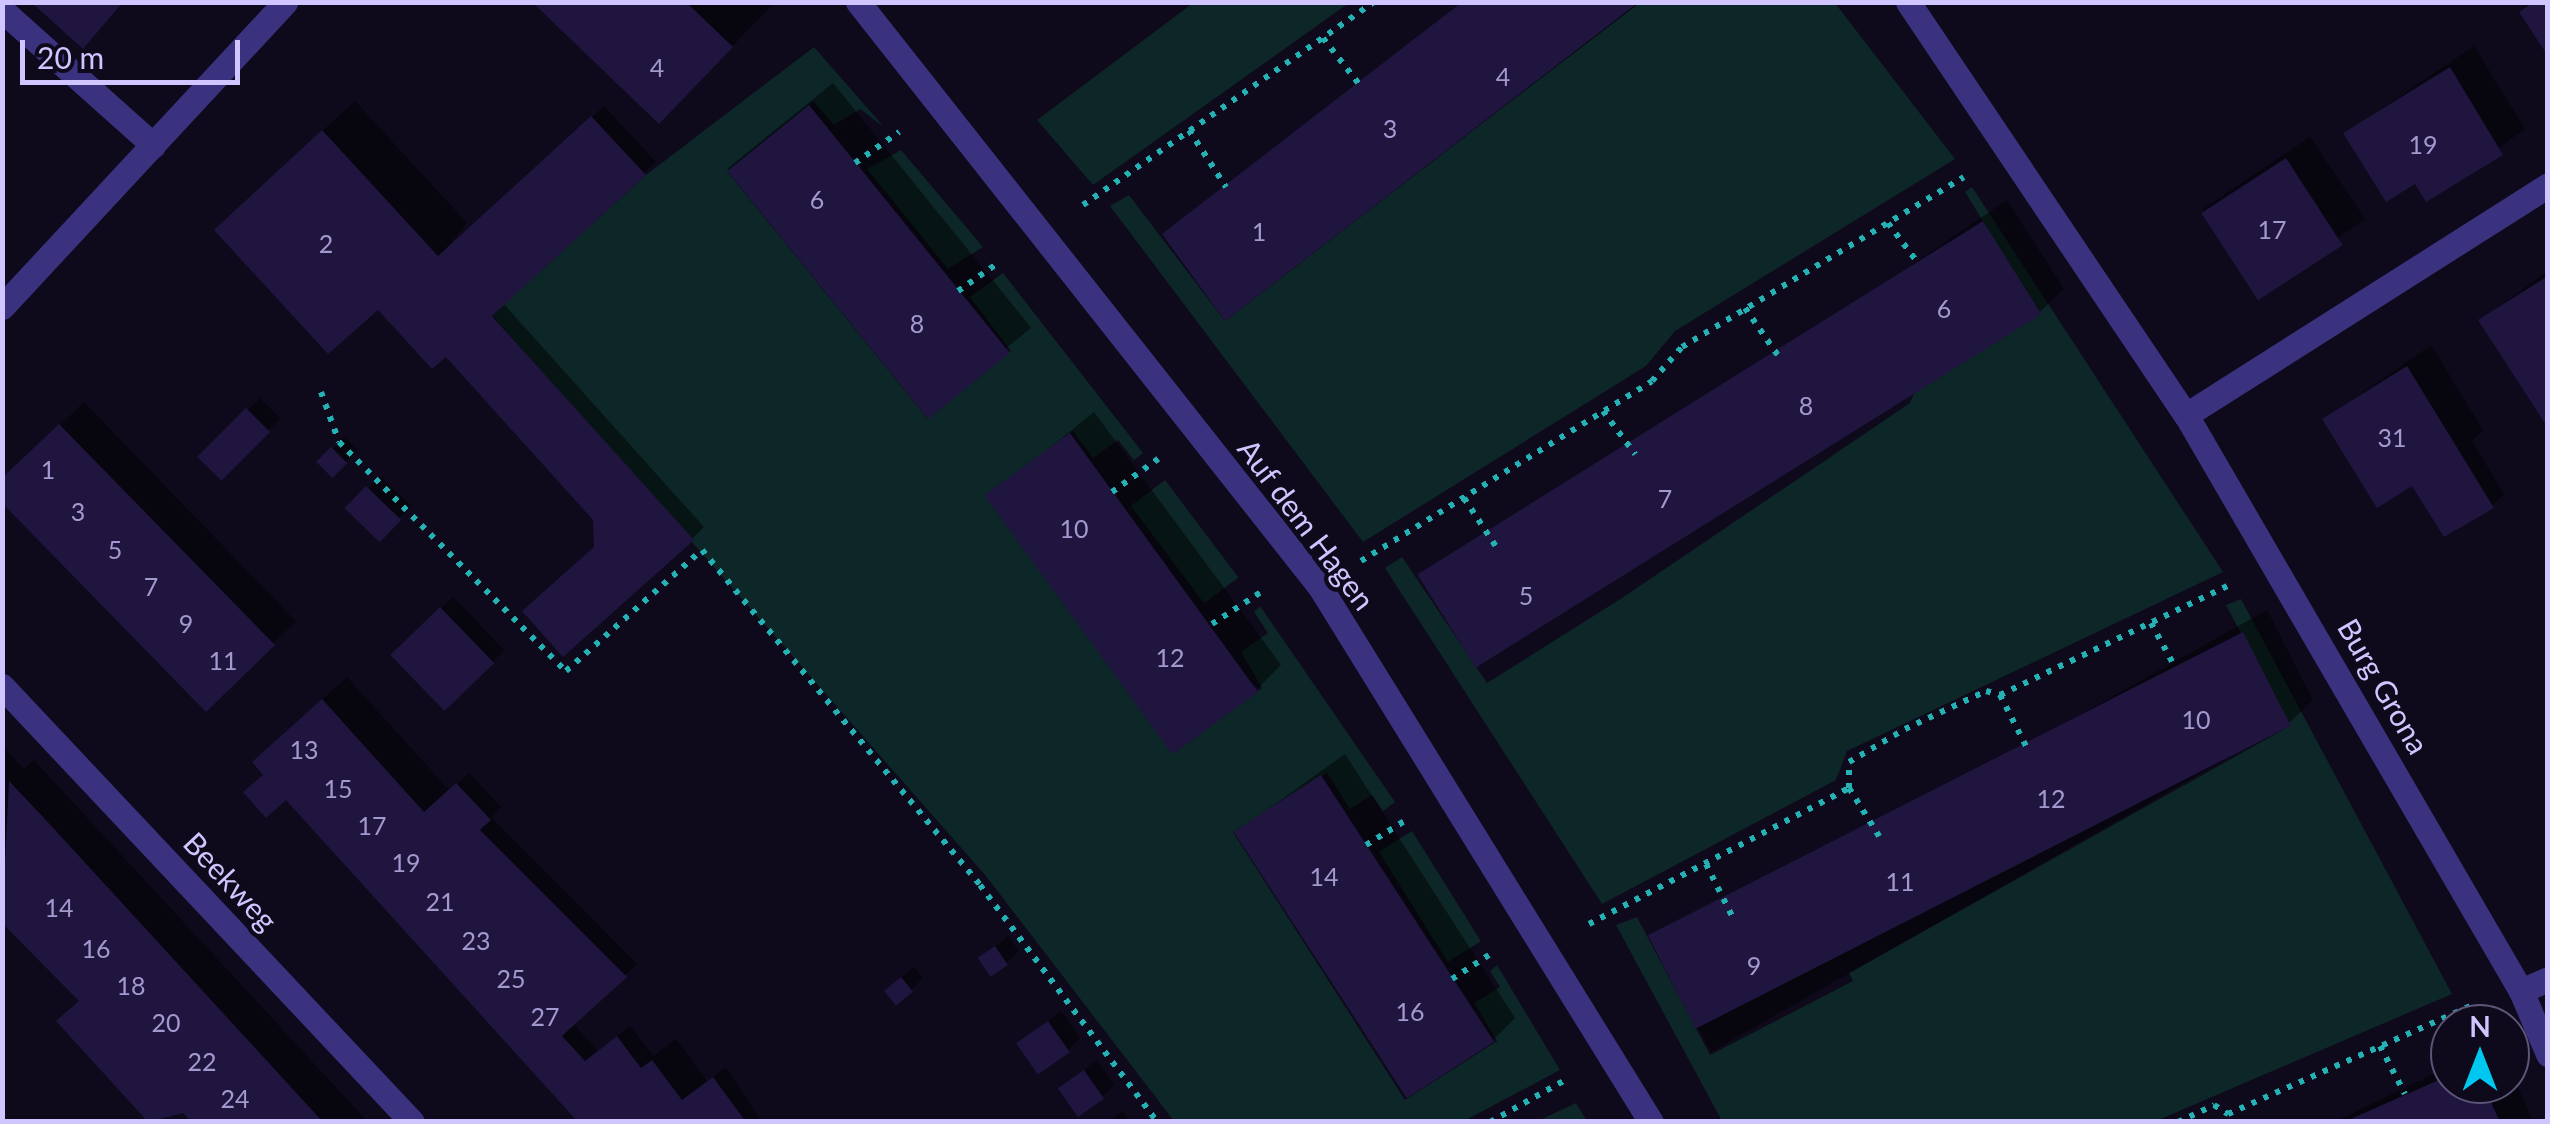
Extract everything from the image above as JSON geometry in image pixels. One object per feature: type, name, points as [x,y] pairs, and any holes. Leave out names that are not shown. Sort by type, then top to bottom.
[{"type":"street","points":[[2,307],[285,2]]},
{"type":"street","name":"Auf dem Hagen","points":[[858,2],[1320,587],[1549,944],[1651,1122]]},
{"type":"street","name":"Burg Grona","points":[[1908,2],[2011,148],[2186,415],[2276,562],[2521,991],[2548,1054]]},
{"type":"street","points":[[2,10],[153,145]]},
{"type":"street","points":[[2186,415],[2548,185]]},
{"type":"street","name":"Beekweg","points":[[2,686],[412,1122]]},
{"type":"street","points":[[2521,991],[2548,979]]},
{"type":"path","points":[[958,291],[1374,2]]},
{"type":"path","points":[[1323,38],[1359,84]]},
{"type":"path","points":[[1189,130],[1226,188]]},
{"type":"path","points":[[1212,624],[1257,593],[1320,587],[1603,412],[1745,308],[2011,148]]},
{"type":"path","points":[[1888,223],[1918,263]]},
{"type":"path","points":[[1745,308],[1779,356]]},
{"type":"path","points":[[321,392],[339,442],[566,671],[702,550],[980,885],[1157,1122]]},
{"type":"path","points":[[1603,412],[1635,454]]},
{"type":"path","points":[[1464,498],[1497,548]]},
{"type":"path","points":[[1879,836],[1849,788],[1849,762],[1986,691],[2000,695],[2276,562]]},
{"type":"path","points":[[2150,623],[2175,667]]},
{"type":"path","points":[[2000,695],[2028,750]]},
{"type":"path","points":[[1452,979],[1498,950],[1549,944],[1849,788]]},
{"type":"path","points":[[1706,864],[1734,920]]},
{"type":"path","points":[[2178,1122],[2214,1105],[2230,1118],[2380,1046],[2521,991]]},
{"type":"path","points":[[2380,1046],[2405,1094]]},
{"type":"path","points":[[1490,1122],[1612,1054]]},
{"type":"green space","points":[[1193,3],[1349,3],[1093,185],[1037,120]]},
{"type":"green space","points":[[1639,3],[1835,3],[1955,159],[1675,331],[1646,366],[1363,542],[1110,206],[1129,195],[1225,321]]},
{"type":"green space","points":[[814,47],[884,127],[860,109],[834,125],[813,101],[727,171],[927,418],[1011,351],[970,297],[1003,273],[1143,453],[1134,460],[1118,440],[1093,458],[1073,431],[986,497],[1175,752],[1262,688],[1241,652],[1268,633],[1254,612],[1260,606],[1395,802],[1383,811],[1372,795],[1350,809],[1327,773],[1233,832],[1405,1100],[1497,1041],[1474,1003],[1500,987],[1490,971],[1497,965],[1560,1070],[1464,1121],[1174,1121],[986,876],[492,315],[646,175]]},
{"type":"green space","points":[[901,150],[983,247],[948,269],[867,169]]},
{"type":"green space","points":[[1972,187],[2223,572],[1847,751],[1836,780],[1602,904],[1385,568],[1402,557],[1487,683],[1622,598],[1910,403],[1983,221],[1965,192]]},
{"type":"green space","points":[[1165,480],[1238,577],[1204,603],[1131,506]]},
{"type":"green space","points":[[2241,599],[2452,994],[2156,1121],[1722,1121],[1616,925],[1637,917],[1710,1055],[1853,981],[1849,973],[2290,726],[2226,605]]},
{"type":"green space","points":[[1412,831],[1481,941],[1448,962],[1379,852]]},
{"type":"green space","points":[[1576,1103],[1587,1121],[1538,1121]]},
{"type":"building","points":[[31,2],[123,2],[83,49]]},
{"type":"building","points":[[532,2],[686,2],[733,47],[659,124]]},
{"type":"building","points":[[1462,2],[1639,2],[1225,321],[1162,234]]},
{"type":"building","points":[[2534,2],[2548,2],[2548,56],[2519,12]]},
{"type":"building","points":[[2450,67],[2503,155],[2426,202],[2415,184],[2386,202],[2343,133]]},
{"type":"building","points":[[809,105],[1010,353],[928,419],[727,171]]},
{"type":"building","points":[[591,116],[646,175],[492,316],[694,540],[563,657],[522,611],[594,547],[593,520],[446,357],[432,369],[378,310],[328,354],[214,230],[322,130],[438,256]]},
{"type":"building","points":[[2286,158],[2343,245],[2258,300],[2201,213]]},
{"type":"building","points":[[1983,221],[2041,314],[1476,668],[1417,574]]},
{"type":"building","points":[[2548,276],[2548,428],[2478,320]]},
{"type":"building","points":[[2407,366],[2494,508],[2444,537],[2412,486],[2377,508],[2322,419]]},
{"type":"building","points":[[246,408],[270,432],[221,481],[197,457]]},
{"type":"building","points":[[59,424],[275,645],[206,712],[2,503],[2,478]]},
{"type":"building","points":[[1070,433],[1258,692],[1172,754],[984,495]]},
{"type":"building","points":[[331,447],[347,463],[332,478],[316,462]]},
{"type":"building","points":[[366,486],[401,520],[380,542],[344,508]]},
{"type":"building","points":[[440,607],[494,663],[445,711],[390,655]]},
{"type":"building","points":[[2243,632],[2291,726],[1695,1029],[1648,935]]},
{"type":"building","points":[[322,699],[424,812],[456,783],[491,820],[480,830],[627,977],[562,1036],[585,1061],[617,1036],[641,1068],[652,1060],[682,1100],[713,1077],[746,1122],[578,1122],[286,800],[266,818],[243,792],[263,775],[252,762]]},
{"type":"building","points":[[1321,775],[1494,1042],[1407,1098],[1234,832]]},
{"type":"building","points":[[9,781],[323,1122],[191,1122],[183,1113],[148,1122],[56,1021],[79,1001],[2,923]]},
{"type":"building","points":[[995,946],[1008,965],[990,977],[978,958]]},
{"type":"building","points":[[901,977],[913,992],[896,1006],[884,991]]},
{"type":"building","points":[[1048,1021],[1070,1052],[1038,1074],[1016,1043]]},
{"type":"building","points":[[1084,1070],[1104,1099],[1078,1117],[1058,1088]]},
{"type":"building","points":[[2430,1084],[2430,1104],[2492,1104],[2500,1122],[2344,1122]]}]
